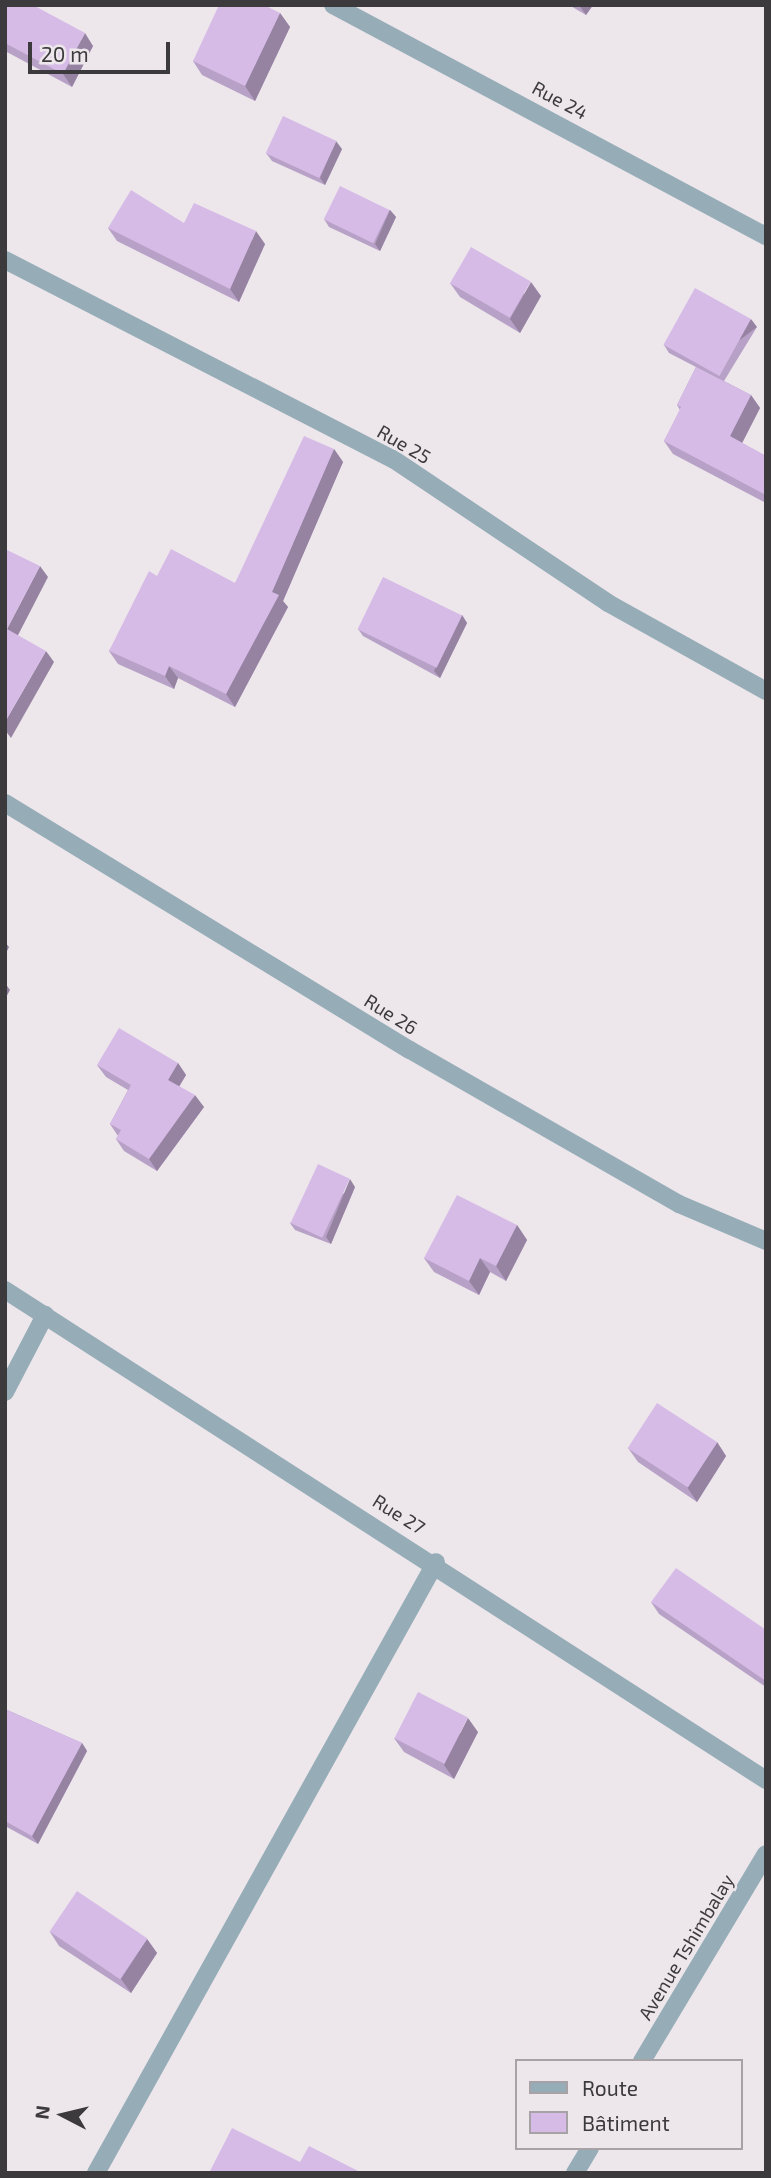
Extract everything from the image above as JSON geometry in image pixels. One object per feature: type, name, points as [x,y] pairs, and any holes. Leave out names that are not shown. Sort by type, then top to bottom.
[{"type":"street","name":"Rue 24","points":[[333,5],[766,236]]},
{"type":"street","name":"Rue 25","points":[[5,260],[393,459],[608,603],[766,691]]},
{"type":"street","name":"Rue 26","points":[[5,803],[410,1050],[679,1204],[766,1241]]},
{"type":"street","name":"Rue 27","points":[[5,1290],[436,1562],[766,1780]]},
{"type":"street","points":[[5,1392],[45,1315]]},
{"type":"street","points":[[96,2173],[436,1562]]},
{"type":"street","name":"Avenue Tshimbalay","points":[[643,2059],[766,1854]]},
{"type":"street","points":[[575,2173],[589,2150]]},
{"type":"building","points":[[5,5],[33,5],[85,33],[63,74],[5,43]]},
{"type":"building","points":[[219,5],[264,5],[280,13],[245,86],[193,61]]},
{"type":"building","points":[[283,116],[336,141],[319,178],[266,153]]},
{"type":"building","points":[[340,186],[389,210],[373,243],[324,219]]},
{"type":"building","points":[[131,190],[184,223],[194,203],[256,231],[230,289],[108,228]]},
{"type":"building","points":[[471,247],[531,282],[510,318],[450,283]]},
{"type":"building","points":[[695,288],[751,319],[719,376],[663,345]]},
{"type":"building","points":[[696,367],[751,395],[730,436],[766,456],[766,495],[664,441],[681,407],[677,405]]},
{"type":"building","points":[[304,436],[334,449],[272,592],[279,595],[226,694],[169,666],[165,676],[109,651],[149,571],[157,576],[171,549],[235,583]]},
{"type":"building","points":[[5,549],[40,566],[7,629],[46,651],[5,722]]},
{"type":"building","points":[[383,577],[462,616],[437,668],[358,629]]},
{"type":"building","points":[[119,1028],[178,1063],[168,1080],[195,1095],[149,1159],[116,1139],[121,1130],[110,1124],[131,1085],[97,1065]]},
{"type":"building","points":[[318,1164],[350,1179],[322,1238],[291,1223]]},
{"type":"building","points":[[457,1195],[517,1225],[496,1266],[480,1258],[469,1281],[424,1258]]},
{"type":"building","points":[[657,1403],[717,1442],[688,1488],[628,1448]]},
{"type":"building","points":[[676,1568],[766,1630],[766,1681],[651,1602]]},
{"type":"building","points":[[418,1692],[468,1717],[444,1764],[394,1738]]},
{"type":"building","points":[[5,1709],[82,1743],[32,1836],[5,1821]]},
{"type":"building","points":[[77,1891],[147,1939],[120,1979],[50,1932]]},
{"type":"building","points":[[232,2128],[300,2162],[309,2146],[362,2173],[209,2173]]}]
